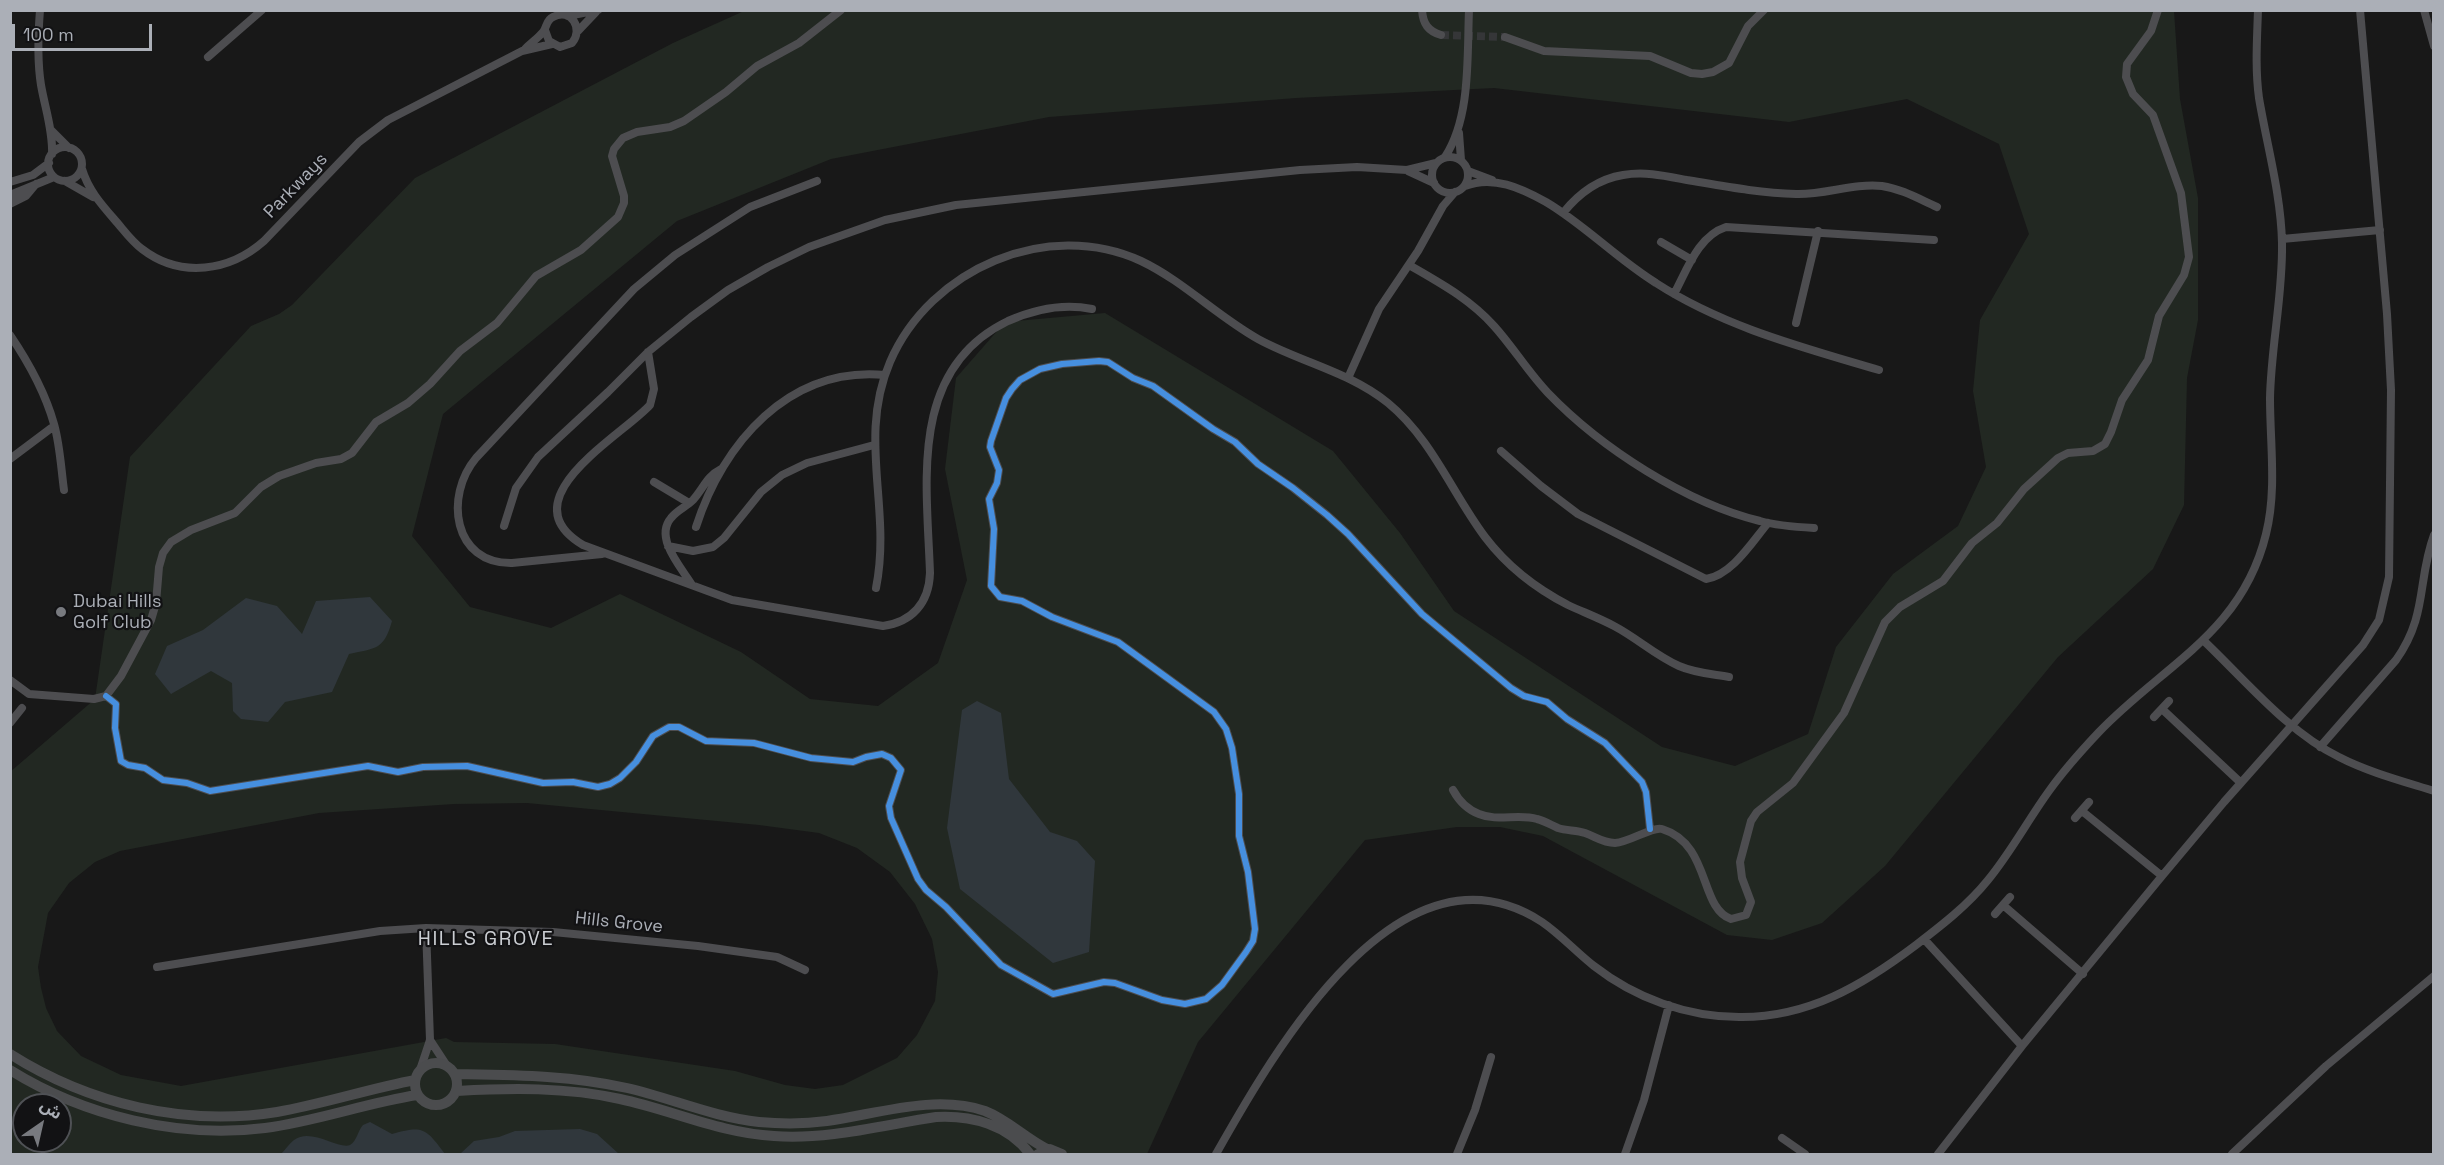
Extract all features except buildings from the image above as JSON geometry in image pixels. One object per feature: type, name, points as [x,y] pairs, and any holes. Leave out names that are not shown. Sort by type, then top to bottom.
[{"type":"street","points":[[40,10],[38,56],[40,82],[50,129],[52,154],[49,163],[50,170],[54,177],[65,181],[74,179],[82,169],[80,156],[50,129]]},
{"type":"street","points":[[207,57],[262,10]]},
{"type":"street","points":[[546,10],[546,38],[552,44],[560,47],[569,46],[575,40],[578,32],[598,11]]},
{"type":"street","points":[[10,680],[29,694],[93,699],[106,696],[121,676],[151,620],[156,603],[159,567],[163,553],[171,542],[191,530],[235,513],[261,488],[279,476],[316,463],[341,459],[352,453],[376,422],[408,403],[430,384],[460,351],[497,323],[536,276],[581,250],[618,217],[624,203],[624,196],[612,156],[622,138],[637,132],[670,127],[684,121],[758,66],[799,43],[841,10]]},
{"type":"street","points":[[1422,10],[1426,27],[1441,35]]},
{"type":"street","points":[[1446,157],[1458,131],[1464,103],[1469,10]]},
{"type":"street","points":[[1505,37],[1544,51],[1650,56],[1691,73],[1702,74],[1713,72],[1729,63],[1748,26],[1764,10]]},
{"type":"street","points":[[1453,790],[1466,808],[1485,817],[1536,819],[1560,829],[1584,832],[1606,843],[1633,839],[1659,828],[1671,833],[1692,851],[1722,915],[1736,919],[1746,915],[1751,902],[1742,878],[1740,862],[1751,821],[1757,812],[1793,783],[1844,713],[1885,622],[1900,607],[1943,581],[1966,549],[1996,523],[2024,489],[2058,458],[2068,453],[2093,451],[2109,438],[2122,400],[2148,360],[2159,316],[2184,275],[2189,257],[2181,193],[2153,115],[2130,89],[2126,77],[2127,64],[2151,31],[2158,10]]},
{"type":"street","points":[[1216,1155],[1269,1068],[1334,978],[1378,938],[1426,909],[1454,902],[1475,902],[1492,903],[1517,909],[1544,924],[1614,979],[1640,994],[1669,1005],[1705,1014],[1741,1017],[1795,1011],[1830,1000],[1855,987],[1924,939],[1959,910],[1983,886],[2003,861],[2049,792],[2102,728],[2143,690],[2204,641],[2232,609],[2261,552],[2269,523],[2273,475],[2270,388],[2280,295],[2282,239],[2277,191],[2259,94],[2258,10]]},
{"type":"street","points":[[1938,1155],[2022,1046],[2162,876],[2363,645],[2379,620],[2387,591],[2391,491],[2391,390],[2380,230],[2360,10]]},
{"type":"street","points":[[2424,10],[2433,46]]},
{"type":"street","points":[[545,27],[555,15],[598,11]]},
{"type":"street","points":[[564,14],[576,24],[578,32]]},
{"type":"street","name":"Parkways","points":[[522,51],[545,27]]},
{"type":"street","name":"Parkways","points":[[82,169],[97,199],[131,239],[155,257],[183,267],[205,268],[227,264],[241,258],[264,241],[373,130],[404,110],[522,51],[552,44]]},
{"type":"street","points":[[1458,131],[1461,160],[1468,171],[1465,186]]},
{"type":"street","points":[[52,154],[60,149],[69,148]]},
{"type":"street","points":[[504,526],[516,488],[538,456],[596,404],[648,352],[710,303],[768,267],[834,237],[909,214],[956,205],[1300,170],[1356,167],[1407,170],[1436,163],[1446,157],[1454,156],[1461,160]]},
{"type":"street","points":[[10,182],[33,175],[49,163]]},
{"type":"street","points":[[1436,163],[1432,172],[1440,210]]},
{"type":"street","points":[[1407,170],[1446,192],[1455,192]]},
{"type":"street","points":[[1468,171],[1524,191],[1563,213],[1621,259],[1674,294],[1726,321],[1762,335],[1879,370]]},
{"type":"street","points":[[1563,213],[1581,193],[1600,182],[1620,175],[1642,173],[1794,194],[1827,192],[1861,186],[1882,186],[1903,191],[1937,207]]},
{"type":"street","points":[[10,195],[54,177]]},
{"type":"street","name":"Parkways","points":[[65,181],[97,199]]},
{"type":"street","points":[[607,554],[512,563],[498,562],[484,557],[468,543],[459,521],[457,501],[465,473],[476,458],[626,298],[661,265],[750,207],[817,181]]},
{"type":"street","points":[[1348,378],[1379,309],[1409,266],[1440,210],[1455,192],[1465,186],[1496,182]]},
{"type":"street","points":[[10,204],[26,196],[36,184]]},
{"type":"street","points":[[1674,294],[1692,260],[1708,237],[1726,227],[1934,240]]},
{"type":"street","points":[[2282,239],[2380,230]]},
{"type":"street","points":[[1796,323],[1818,231]]},
{"type":"street","points":[[1660,242],[1692,260]]},
{"type":"street","points":[[876,588],[882,534],[874,445],[876,410],[885,375],[898,346],[915,320],[936,297],[962,278],[1004,257],[1035,249],[1066,246],[1113,252],[1144,263],[1251,335],[1305,361],[1348,378],[1385,400],[1416,431],[1481,531],[1500,556],[1525,578],[1560,601],[1615,626],[1678,665],[1702,673],[1729,677]]},
{"type":"street","points":[[1409,266],[1446,286],[1473,306],[1494,326],[1548,393],[1575,419],[1616,450],[1693,496],[1735,514],[1768,523],[1814,528]]},
{"type":"street","points":[[648,352],[654,389],[650,405],[577,468],[567,481],[560,498],[559,516],[565,529],[583,545],[719,596],[746,603],[873,625],[892,624],[910,616],[923,602],[930,583],[927,446],[935,408],[952,371],[966,352],[984,336],[1018,317],[1061,306],[1092,309]]},
{"type":"street","points":[[10,335],[35,375],[54,426],[64,490]]},
{"type":"street","points":[[106,696],[113,700],[117,708],[115,728],[121,761],[128,765],[145,768],[164,780],[187,783],[210,791],[368,766],[398,772],[414,767],[467,766],[543,783],[573,782],[593,787],[604,786],[615,781],[629,769],[653,736],[669,727],[679,727],[706,741],[754,742],[811,758],[853,762],[882,754],[891,758],[901,770],[889,806],[891,818],[918,879],[926,890],[946,907],[1001,965],[1053,994],[1104,982],[1115,982],[1173,1002],[1195,1002],[1206,999],[1222,985],[1246,952],[1255,929],[1248,872],[1239,836],[1239,794],[1232,748],[1226,729],[1214,712],[1118,642],[1052,617],[1022,600],[1000,597],[992,586],[994,529],[989,499],[997,483],[999,470],[990,447],[1006,398],[1020,380],[1040,369],[1062,364],[1099,361],[1108,362],[1133,378],[1154,386],[1234,442],[1258,464],[1338,524],[1403,595],[1464,650],[1515,691],[1547,702],[1567,719],[1605,743],[1642,782],[1646,792],[1650,830]]},
{"type":"street","points":[[696,527],[722,468],[735,448],[756,424],[803,390],[839,376],[862,373],[885,375]]},
{"type":"street","points":[[10,459],[54,426]]},
{"type":"street","points":[[668,546],[693,551],[713,547],[724,538],[761,492],[782,475],[807,463],[874,445]]},
{"type":"street","points":[[1501,451],[1573,510],[1706,579],[1714,577],[1731,564],[1768,523]]},
{"type":"street","points":[[692,585],[668,546],[665,535],[667,524],[673,515],[689,503],[708,479],[722,468]]},
{"type":"street","points":[[654,482],[689,503]]},
{"type":"street","points":[[2320,747],[2396,660],[2406,645],[2419,612],[2427,555],[2433,535]]},
{"type":"street","points":[[2204,641],[2292,725],[2320,747],[2348,761],[2433,792]]},
{"type":"street","points":[[2154,717],[2169,701]]},
{"type":"street","points":[[10,723],[22,708]]},
{"type":"street","points":[[2162,709],[2241,783]]},
{"type":"street","points":[[2075,818],[2090,802]]},
{"type":"street","points":[[2082,811],[2162,876]]},
{"type":"street","points":[[1995,914],[2010,897]]},
{"type":"street","points":[[2003,905],[2083,974]]},
{"type":"street","points":[[426,928],[430,1040],[415,1080],[417,1095],[424,1102],[438,1106],[448,1103],[457,1091],[458,1082],[430,1040]]},
{"type":"street","name":"Hills Grove","points":[[157,967],[380,931],[426,928],[567,933],[688,945],[777,957],[805,970]]},
{"type":"street","points":[[1924,939],[2022,1046]]},
{"type":"street","points":[[2232,1155],[2326,1066],[2433,976]]},
{"type":"street","points":[[1625,1155],[1644,1100],[1669,1005]]},
{"type":"street","points":[[10,1054],[52,1077],[102,1098],[155,1111],[209,1117],[285,1111],[415,1080]]},
{"type":"street","points":[[1457,1155],[1475,1110],[1491,1057]]},
{"type":"street","points":[[420,1070],[435,1063],[451,1070],[592,1081],[646,1093],[722,1115],[774,1123],[825,1121],[937,1105],[961,1106],[995,1115],[1042,1152],[1054,1149],[1062,1155]]},
{"type":"street","points":[[10,1070],[58,1096],[96,1109],[140,1121],[201,1130],[265,1128],[375,1102],[417,1095]]},
{"type":"street","points":[[457,1091],[518,1088],[597,1095],[639,1104],[707,1125],[774,1136],[809,1136],[936,1117],[956,1117],[986,1123],[1003,1131],[1017,1141],[1030,1155]]},
{"type":"street","points":[[1782,1138],[1805,1155]]},
{"type":"shaded area","points":[[744,11],[2174,11],[2180,99],[2198,198],[2198,320],[2187,378],[2184,505],[2153,569],[2058,657],[1885,866],[1822,923],[1772,940],[1727,935],[1543,836],[1500,827],[1457,827],[1365,840],[1198,1042],[1147,1154],[11,1154],[10,772],[95,699],[130,457],[251,326],[279,314],[292,305],[415,178],[673,43]],"holes":[[[1494,88],[1789,122],[1907,99],[1999,144],[2029,234],[1980,320],[1973,391],[1986,467],[1958,526],[1893,574],[1836,647],[1808,734],[1735,766],[1662,747],[1454,611],[1400,533],[1333,451],[1105,313],[1005,322],[956,378],[945,469],[967,580],[938,663],[878,706],[810,699],[741,652],[620,594],[551,628],[470,607],[412,536],[443,414],[677,221],[831,159],[1049,117],[1296,98]],[[527,803],[759,825],[819,833],[857,848],[890,872],[915,904],[932,939],[938,972],[935,1001],[917,1035],[897,1058],[843,1085],[815,1089],[785,1085],[735,1071],[555,1044],[454,1042],[446,1038],[181,1086],[121,1075],[81,1056],[57,1031],[46,1008],[38,967],[48,913],[69,883],[95,862],[120,851],[319,813],[454,804]]]},
{"type":"shaded area","points":[[370,597],[392,621],[382,643],[372,649],[349,654],[332,692],[285,702],[268,722],[241,719],[233,711],[232,683],[211,671],[171,694],[155,674],[167,646],[203,630],[246,598],[277,606],[302,634],[316,601]]},
{"type":"shaded area","points":[[977,701],[1001,713],[1009,779],[1050,832],[1077,841],[1095,861],[1089,952],[1053,963],[960,889],[947,828],[962,710]]},
{"type":"shaded area","points":[[370,1122],[392,1134],[411,1130],[423,1131],[445,1154],[281,1154],[294,1140],[308,1136],[345,1146],[350,1145],[363,1125]]},
{"type":"shaded area","points":[[580,1129],[597,1134],[619,1154],[460,1154],[474,1141],[499,1137],[515,1131]]},
{"type":"tunnel","points":[[1441,35],[1505,37]]},
{"type":"cycle path","points":[[106,696],[116,704],[115,728],[121,761],[128,765],[145,768],[163,780],[187,783],[210,791],[368,766],[398,772],[423,767],[467,766],[543,783],[573,782],[598,787],[620,778],[636,762],[653,736],[669,727],[679,727],[706,741],[754,743],[811,758],[853,762],[882,754],[891,758],[901,770],[889,806],[891,818],[918,879],[926,890],[946,907],[1001,965],[1053,994],[1104,982],[1115,983],[1162,1000],[1185,1004],[1206,999],[1222,985],[1246,952],[1253,941],[1255,929],[1248,872],[1239,836],[1239,794],[1232,748],[1226,729],[1214,712],[1118,642],[1052,617],[1022,601],[1000,597],[991,586],[994,529],[989,499],[997,483],[999,470],[990,447],[1006,398],[1020,380],[1040,369],[1062,364],[1099,361],[1108,362],[1133,378],[1153,386],[1235,442],[1258,464],[1327,515],[1348,534],[1422,614],[1511,688],[1524,696],[1547,702],[1567,719],[1605,743],[1642,782],[1646,792],[1650,829]]},
{"type":"place","name":"Dubai Hills Golf Club","points":[[61,612]]},
{"type":"district","name":"HILLS GROVE","points":[[486,940]]}]
